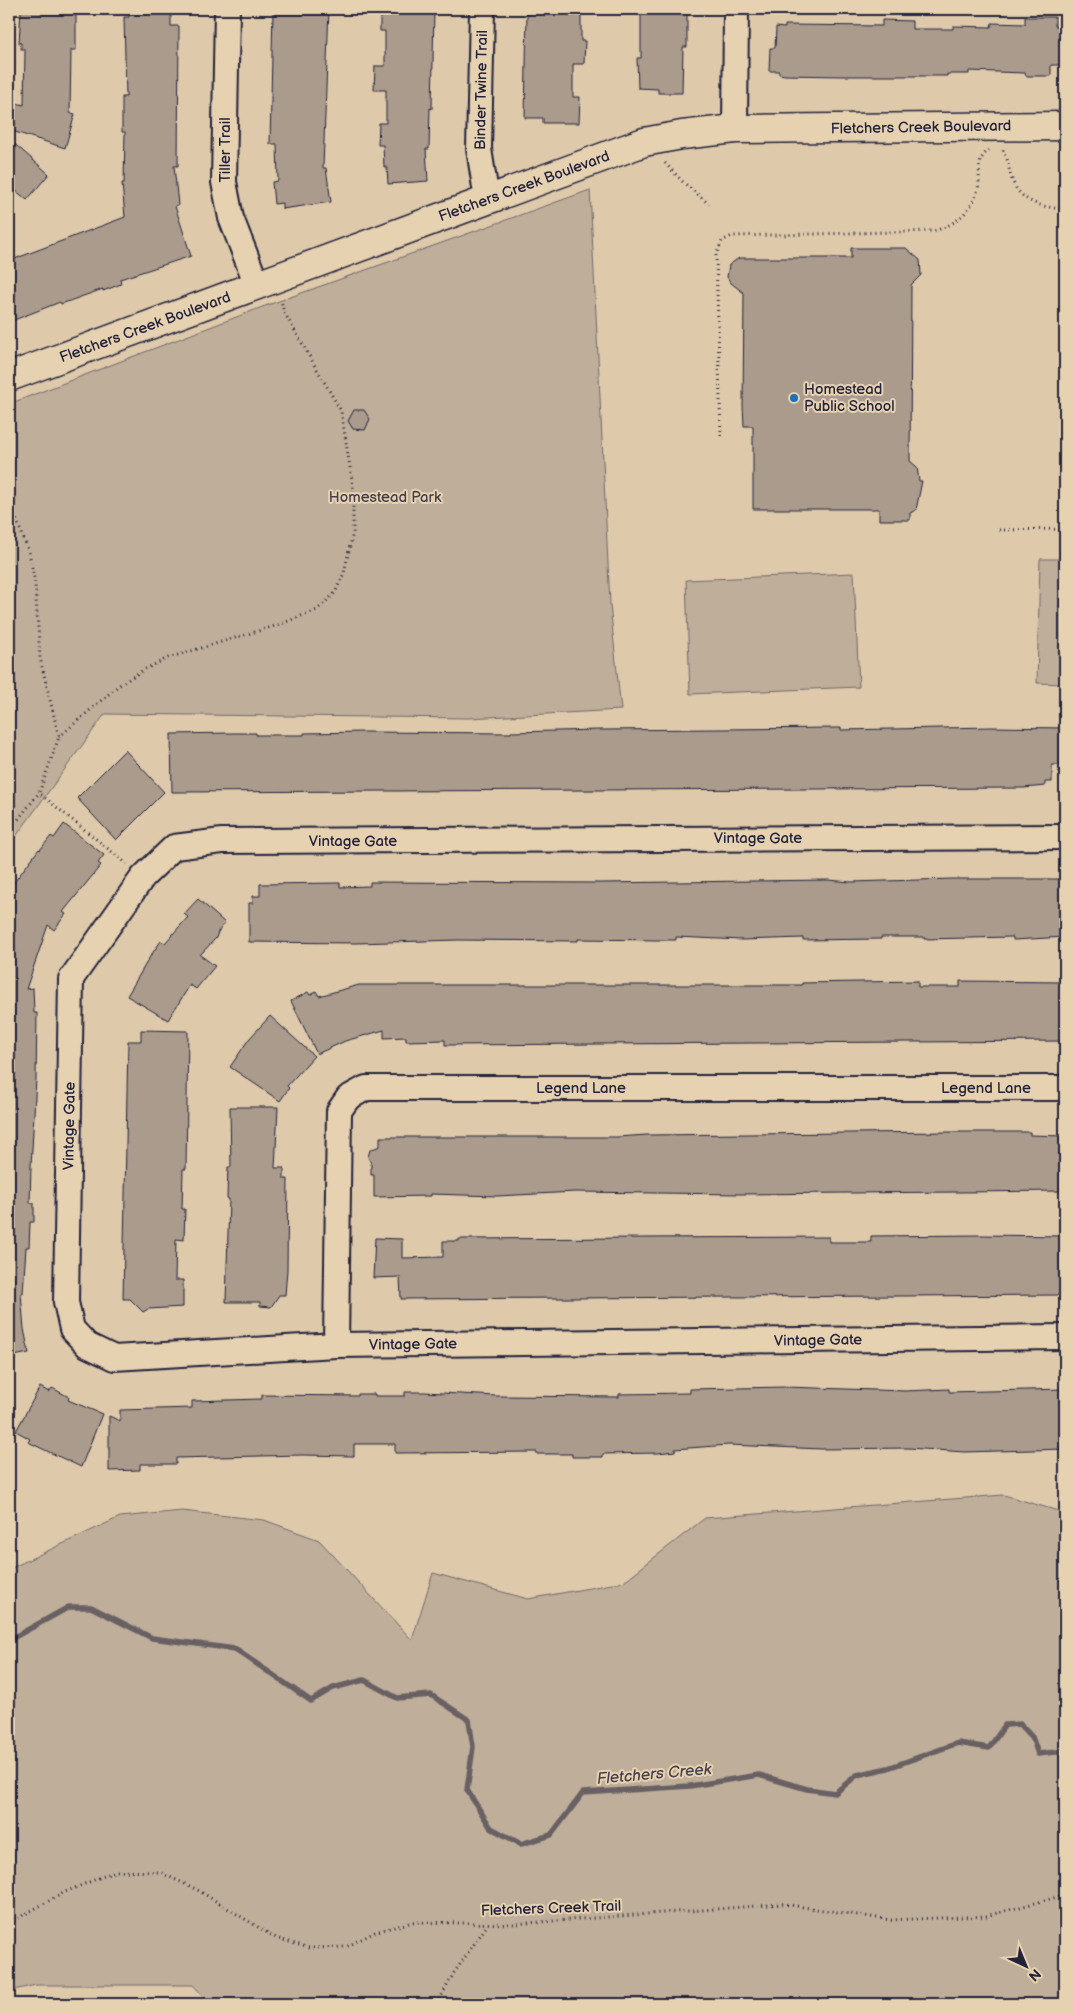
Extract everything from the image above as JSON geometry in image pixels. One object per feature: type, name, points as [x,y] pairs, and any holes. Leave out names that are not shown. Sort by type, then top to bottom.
[{"type":"street","name":"Tiller Trail","points":[[227,9],[224,182],[230,218],[268,291]]},
{"type":"street","name":"Binder Twine Trail","points":[[482,9],[479,149],[487,200]]},
{"type":"street","points":[[735,129],[736,9]]},
{"type":"street","name":"Fletchers Creek Boulevard","points":[[9,377],[268,291],[487,200],[644,142],[682,135],[735,129],[1065,126]]},
{"type":"street","name":"Vintage Gate","points":[[1065,837],[222,841],[174,847],[143,877],[71,979],[66,1302],[72,1329],[87,1345],[114,1358],[336,1345],[1065,1337]]},
{"type":"street","name":"Legend Lane","points":[[336,1345],[339,1111],[348,1098],[366,1088],[1065,1088]]},
{"type":"path","points":[[720,436],[716,255],[718,243],[732,236],[932,231],[945,228],[969,209],[977,195],[981,158],[994,147]]},
{"type":"path","points":[[1000,148],[1005,151],[1014,185],[1021,196],[1032,204],[1065,209]]},
{"type":"path","points":[[666,163],[682,182],[709,204]]},
{"type":"path","points":[[9,831],[39,793],[58,737],[118,686],[143,670],[168,658],[278,625],[317,610],[335,593],[344,573],[353,532],[353,486],[341,411],[284,312],[268,291]]},
{"type":"path","points":[[9,501],[29,552],[34,583],[40,658],[58,737]]},
{"type":"path","points":[[999,530],[1065,528]]},
{"type":"path","points":[[39,793],[143,877]]},
{"type":"path","name":"Fletchers Creek Trail","points":[[9,1923],[65,1892],[116,1871],[159,1872],[196,1888],[276,1938],[309,1948],[346,1947],[376,1932],[413,1922],[488,1924],[608,1919],[721,1907],[783,1904],[892,1920],[986,1916],[1065,1895]]},
{"type":"path","points":[[437,2004],[454,1973],[488,1924]]},
{"type":"green space","name":"Homestead Park","points":[[590,190],[610,605],[621,710],[469,718],[105,714],[9,846],[9,404],[265,306]]},
{"type":"green space","points":[[1040,559],[1065,559],[1065,684],[1037,683]]},
{"type":"green space","points":[[854,573],[859,687],[690,694],[686,580]]},
{"type":"green space","points":[[1004,1495],[1065,1513],[1065,2004],[211,2004],[193,1985],[36,1985],[9,1991],[9,1569],[120,1517],[182,1511],[264,1520],[319,1540],[412,1640],[433,1573],[528,1599],[623,1582],[705,1518]]},
{"type":"building","points":[[21,9],[76,9],[76,50],[71,50],[70,113],[75,114],[65,148],[9,130],[9,123],[16,103],[24,105],[25,49],[21,49],[21,43],[19,43]]},
{"type":"building","points":[[129,9],[171,9],[171,26],[179,26],[178,166],[174,166],[178,205],[175,206],[191,256],[120,279],[121,284],[103,291],[103,289],[61,304],[60,302],[9,322],[9,261],[125,217],[122,183],[124,183],[125,132],[122,132],[122,97],[126,97],[124,17],[129,17]]},
{"type":"building","points":[[273,9],[329,9],[323,168],[326,168],[331,202],[282,209],[282,203],[274,204],[272,182],[278,181],[277,144],[270,144]]},
{"type":"building","points":[[380,9],[434,10],[432,109],[430,108],[429,149],[426,149],[428,181],[388,184],[387,167],[384,167],[383,145],[378,145],[379,123],[386,123],[386,90],[374,90],[375,66],[385,66],[385,31],[380,31]]},
{"type":"building","points":[[641,9],[687,9],[687,47],[683,47],[682,93],[658,93],[658,89],[638,88],[637,58],[641,58]]},
{"type":"building","points":[[527,12],[581,12],[581,41],[585,41],[584,64],[573,64],[573,97],[580,97],[579,123],[543,123],[543,118],[525,118]]},
{"type":"building","points":[[1025,17],[1055,17],[1055,26],[1065,26],[1065,65],[1051,65],[1051,76],[1026,76],[1025,73],[969,71],[969,74],[947,74],[947,76],[841,76],[785,75],[779,74],[779,71],[769,71],[770,48],[775,48],[776,27],[785,28],[785,25],[882,26],[882,20],[912,21],[912,29],[953,29],[953,26],[991,27],[992,23],[1025,24]]},
{"type":"building","points":[[9,139],[49,174],[27,200],[9,185]]},
{"type":"building","points":[[851,248],[906,248],[920,260],[921,275],[911,285],[910,461],[917,467],[919,481],[922,481],[916,510],[910,513],[910,520],[879,520],[879,509],[753,509],[753,426],[744,426],[743,406],[744,293],[731,283],[727,277],[729,265],[739,258],[851,258]]},
{"type":"building","points":[[354,410],[364,410],[370,419],[365,430],[353,429],[348,421]]},
{"type":"building","points":[[991,727],[1065,728],[1065,765],[1052,765],[1052,782],[1045,782],[1045,786],[1024,788],[172,792],[171,734],[256,733],[256,735],[304,735],[304,733],[364,732],[511,733],[599,730],[841,728],[841,730]]},
{"type":"building","points":[[125,750],[164,792],[116,840],[77,798]]},
{"type":"building","points":[[64,824],[104,855],[98,863],[101,865],[63,912],[66,914],[54,930],[48,925],[26,989],[33,988],[34,1013],[37,1013],[30,1203],[34,1203],[34,1222],[30,1222],[29,1247],[26,1247],[23,1293],[21,1293],[24,1329],[29,1353],[9,1357],[9,889],[39,849],[51,836],[54,838]]},
{"type":"building","points":[[952,879],[1065,879],[1065,937],[1013,940],[1013,937],[742,940],[676,937],[676,940],[458,940],[356,943],[249,942],[249,903],[253,903],[253,896],[260,896],[260,884],[340,883],[340,887],[370,886],[370,882],[600,883],[828,880],[851,882]]},
{"type":"building","points":[[198,899],[225,923],[216,938],[200,955],[215,966],[196,989],[190,985],[168,1020],[127,996],[161,941],[165,943],[188,917],[184,914]]},
{"type":"building","points":[[918,981],[918,987],[960,987],[960,981],[1064,982],[1065,1041],[445,1045],[445,1040],[406,1041],[406,1037],[384,1038],[384,1030],[345,1041],[317,1054],[291,1001],[308,992],[310,995],[316,991],[319,996],[359,985],[802,985],[802,983]]},
{"type":"building","points":[[270,1016],[314,1056],[287,1086],[289,1088],[280,1101],[230,1067],[249,1039]]},
{"type":"building","points":[[141,1030],[188,1031],[186,1169],[183,1169],[182,1209],[185,1209],[184,1240],[176,1239],[175,1280],[183,1280],[183,1307],[148,1309],[143,1312],[130,1299],[123,1299],[128,1041],[141,1041]]},
{"type":"building","points":[[230,1107],[278,1107],[275,1168],[284,1168],[284,1179],[288,1179],[287,1270],[285,1295],[279,1295],[271,1307],[260,1306],[260,1302],[226,1302],[228,1167],[231,1167]]},
{"type":"building","points":[[1030,1132],[1030,1135],[1065,1136],[1065,1191],[740,1194],[575,1192],[497,1196],[431,1194],[431,1196],[374,1197],[374,1175],[371,1175],[371,1163],[368,1157],[370,1150],[380,1146],[380,1137],[617,1137],[647,1135]]},
{"type":"building","points":[[871,1236],[1065,1236],[1065,1295],[401,1299],[400,1277],[373,1278],[375,1238],[402,1239],[402,1258],[443,1257],[443,1241],[459,1241],[459,1239],[829,1237],[829,1242],[871,1242]]},
{"type":"building","points":[[40,1387],[49,1392],[52,1388],[69,1397],[68,1400],[102,1414],[81,1467],[28,1442],[30,1439],[16,1431]]},
{"type":"building","points":[[786,1387],[905,1391],[949,1389],[949,1392],[1065,1389],[1065,1449],[964,1452],[909,1448],[822,1449],[729,1445],[675,1449],[675,1451],[658,1453],[603,1454],[603,1457],[572,1457],[572,1454],[537,1454],[537,1452],[395,1453],[395,1444],[354,1444],[354,1456],[302,1455],[176,1458],[176,1464],[140,1464],[140,1470],[109,1471],[109,1416],[120,1421],[120,1410],[192,1408],[192,1401],[262,1399],[262,1395],[358,1396],[358,1394],[375,1394],[375,1396],[405,1396],[405,1392],[496,1396],[619,1397],[619,1394],[690,1393],[690,1389]]},
{"type":"waterway","name":"Fletchers Creek","points":[[9,1640],[69,1607],[91,1607],[152,1638],[235,1649],[311,1701],[333,1688],[364,1680],[397,1698],[431,1695],[469,1720],[473,1747],[467,1790],[491,1828],[521,1844],[551,1835],[583,1793],[690,1786],[759,1775],[807,1789],[835,1793],[857,1775],[888,1768],[958,1743],[989,1748],[1005,1725],[1020,1724],[1032,1737],[1038,1754],[1065,1751]]},
{"type":"place","name":"Homestead Public School","points":[[794,398]]}]
